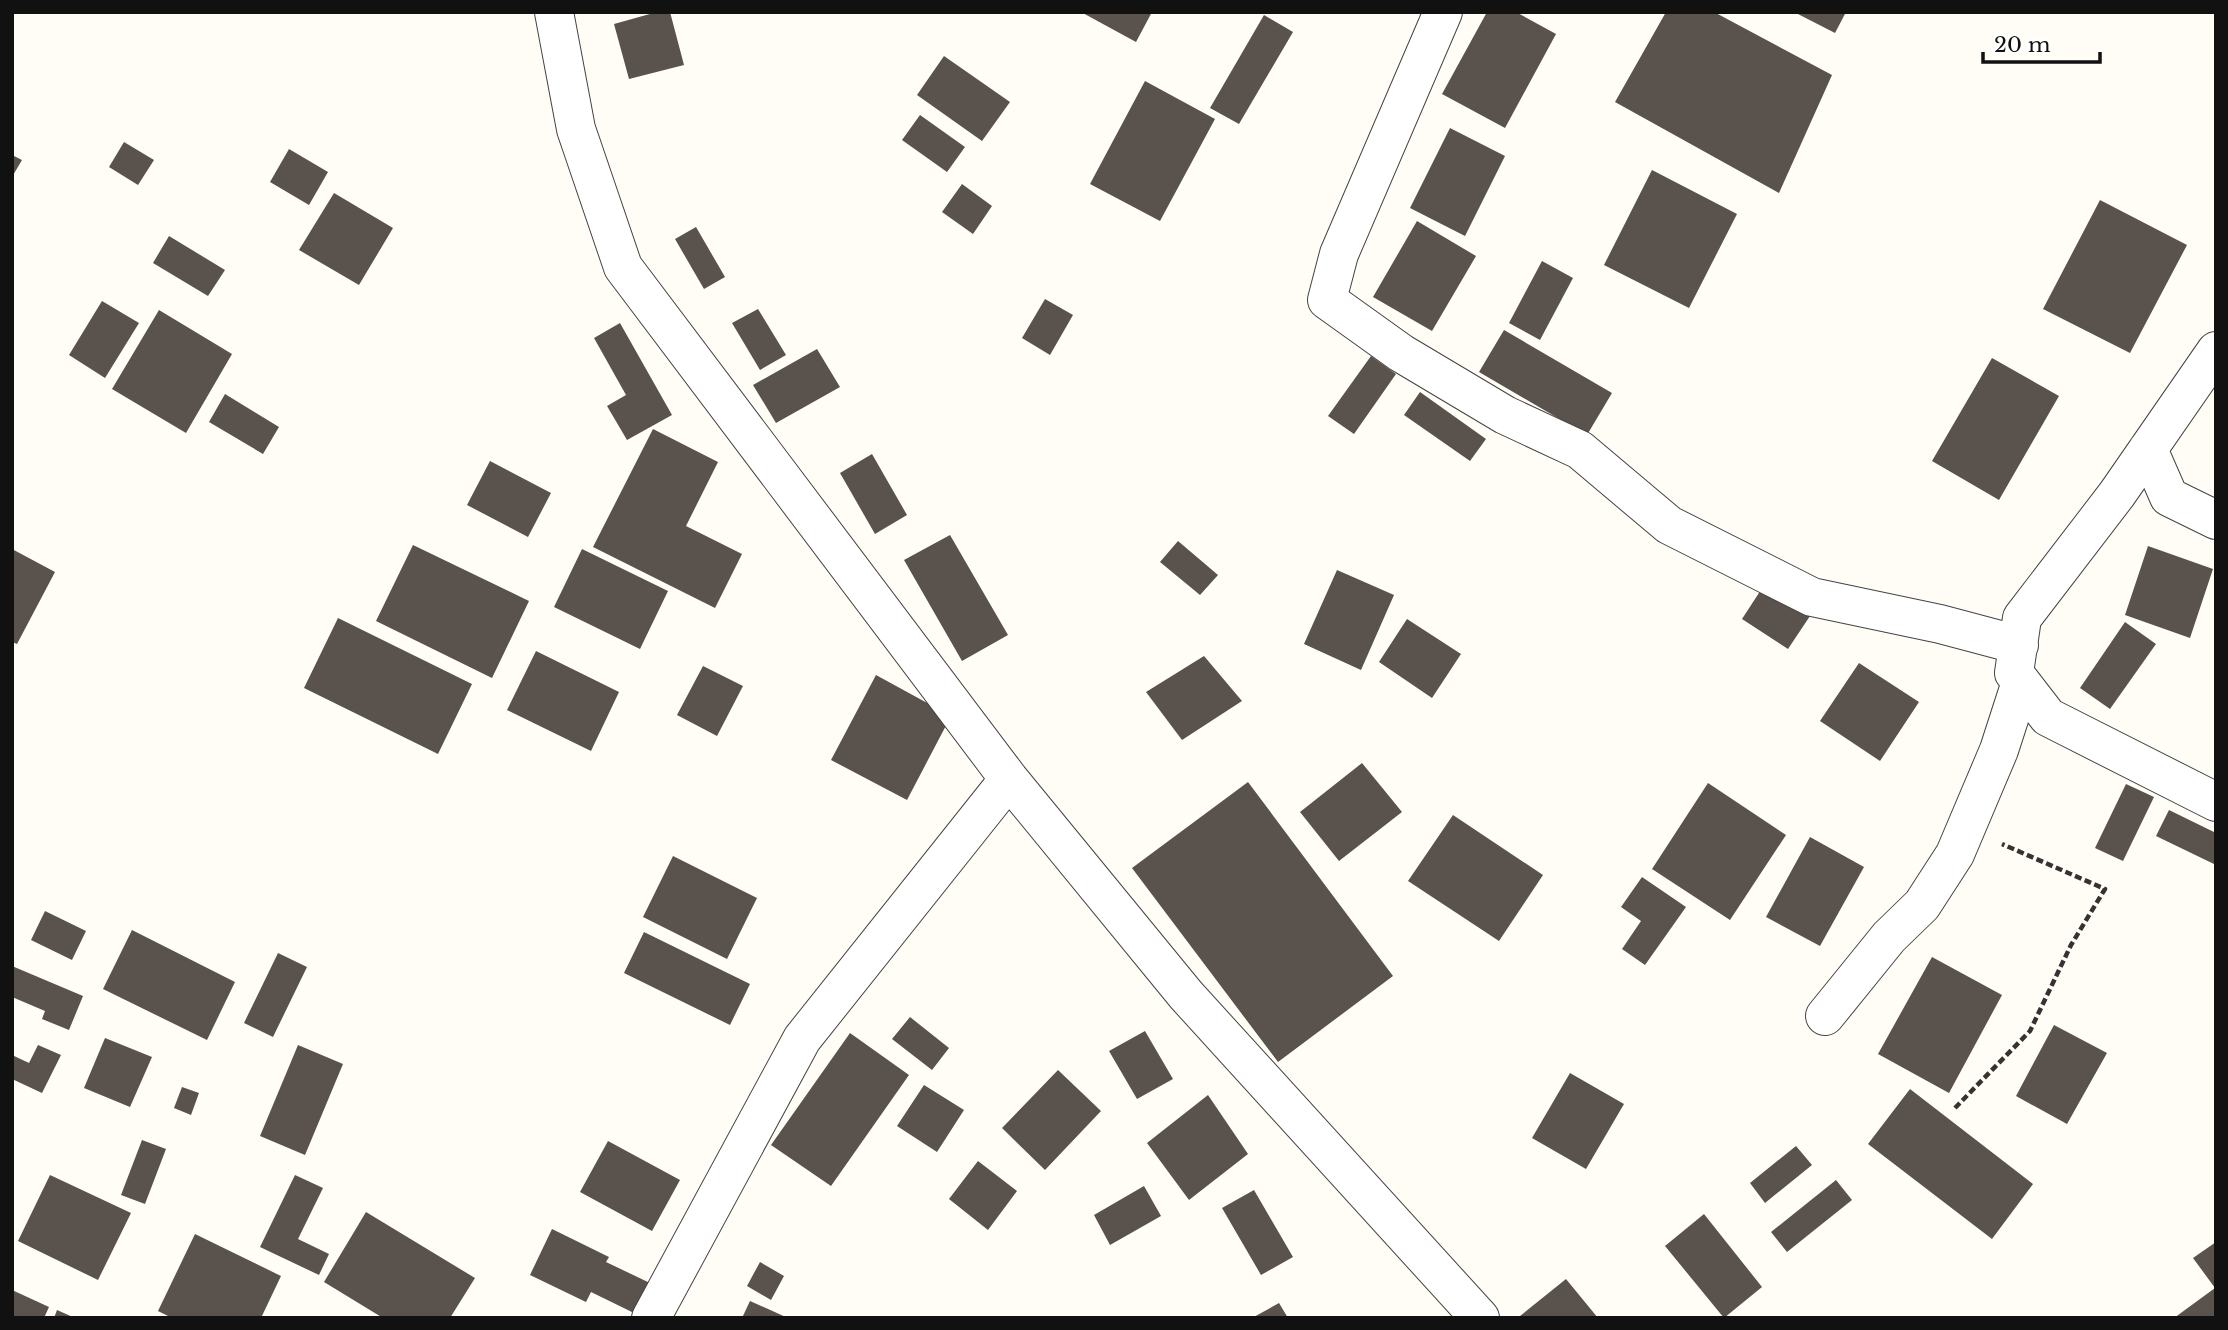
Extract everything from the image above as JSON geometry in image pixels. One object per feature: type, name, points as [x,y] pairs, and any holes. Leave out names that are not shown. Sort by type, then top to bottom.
[{"type":"street","points":[[554,12],[576,129],[623,267],[1009,779],[1186,995],[1480,1318]]},
{"type":"street","points":[[1443,12],[1339,254],[1327,300],[1401,353],[1505,415],[1580,450],[1669,525],[1812,597],[1940,624],[2019,645]]},
{"type":"street","points":[[2216,351],[2117,494],[2022,618],[2014,673],[2048,717],[2216,802]]},
{"type":"street","points":[[2148,449],[2169,497],[2216,520]]},
{"type":"street","points":[[1825,1016],[1889,937],[1922,905],[1955,854],[1998,750],[2021,682]]},
{"type":"street","points":[[651,1318],[802,1039],[1009,779]]},
{"type":"path","points":[[1955,1108],[2030,1031],[2071,945],[2105,889],[1966,829]]},
{"type":"building","points":[[657,12],[670,12],[684,65],[629,79],[614,24]]},
{"type":"building","points":[[1081,12],[1152,12],[1136,42]]},
{"type":"building","points":[[1487,12],[1516,12],[1556,34],[1505,128],[1442,94]]},
{"type":"building","points":[[1666,12],[1714,12],[1832,75],[1779,193],[1615,102]]},
{"type":"building","points":[[1794,12],[1846,12],[1835,33]]},
{"type":"building","points":[[1264,15],[1293,32],[1239,124],[1210,108]]},
{"type":"building","points":[[944,56],[1010,102],[982,141],[917,95]]},
{"type":"building","points":[[1145,81],[1215,119],[1160,221],[1090,184]]},
{"type":"building","points":[[920,115],[965,147],[947,172],[902,140]]},
{"type":"building","points":[[1450,128],[1505,156],[1465,236],[1410,208]]},
{"type":"building","points":[[124,142],[154,160],[138,185],[109,167]]},
{"type":"building","points":[[289,149],[328,172],[309,205],[270,182]]},
{"type":"building","points":[[12,155],[22,160],[12,177]]},
{"type":"building","points":[[1652,170],[1737,214],[1689,308],[1604,265]]},
{"type":"building","points":[[962,184],[992,206],[973,234],[942,212]]},
{"type":"building","points":[[334,193],[393,228],[359,285],[299,250]]},
{"type":"building","points":[[2100,200],[2187,245],[2130,353],[2043,309]]},
{"type":"building","points":[[1417,221],[1476,256],[1432,331],[1373,297]]},
{"type":"building","points":[[696,227],[725,277],[704,289],[675,239]]},
{"type":"building","points":[[169,236],[225,270],[208,296],[153,263]]},
{"type":"building","points":[[1542,261],[1573,278],[1540,340],[1509,323]]},
{"type":"building","points":[[1045,299],[1073,315],[1050,355],[1022,338]]},
{"type":"building","points":[[102,301],[139,323],[105,378],[69,355]]},
{"type":"building","points":[[758,309],[786,355],[760,370],[732,323]]},
{"type":"building","points":[[159,310],[232,354],[186,433],[112,389]]},
{"type":"building","points":[[620,323],[672,415],[627,440],[607,406],[626,395],[594,338]]},
{"type":"building","points":[[1504,330],[1612,393],[1587,435],[1479,372]]},
{"type":"building","points":[[817,349],[840,387],[776,423],[753,385]]},
{"type":"building","points":[[1371,356],[1396,374],[1354,434],[1328,416]]},
{"type":"building","points":[[1992,358],[2059,396],[1999,500],[1932,461]]},
{"type":"building","points":[[1420,392],[1486,439],[1470,461],[1404,415]]},
{"type":"building","points":[[225,394],[279,427],[263,454],[209,422]]},
{"type":"building","points":[[653,429],[718,462],[686,526],[742,554],[715,608],[593,547]]},
{"type":"building","points":[[872,454],[907,515],[875,534],[840,473]]},
{"type":"building","points":[[490,461],[551,493],[528,537],[467,505]]},
{"type":"building","points":[[950,535],[1008,635],[962,661],[904,560]]},
{"type":"building","points":[[1178,541],[1218,575],[1200,595],[1160,562]]},
{"type":"building","points":[[413,545],[529,601],[492,678],[376,621]]},
{"type":"building","points":[[2148,546],[2213,569],[2190,638],[2125,615]]},
{"type":"building","points":[[12,549],[55,572],[17,644],[12,642]]},
{"type":"building","points":[[582,549],[668,591],[640,649],[554,607]]},
{"type":"building","points":[[1337,570],[1394,595],[1361,670],[1304,644]]},
{"type":"building","points":[[1768,579],[1814,610],[1788,649],[1742,619]]},
{"type":"building","points":[[338,618],[472,684],[438,754],[304,688]]},
{"type":"building","points":[[1407,619],[1461,654],[1432,698],[1379,662]]},
{"type":"building","points":[[2125,622],[2156,644],[2110,709],[2080,688]]},
{"type":"building","points":[[536,651],[619,692],[591,751],[507,710]]},
{"type":"building","points":[[1204,656],[1242,701],[1182,740],[1146,692]]},
{"type":"building","points":[[1859,663],[1919,702],[1880,761],[1820,721]]},
{"type":"building","points":[[703,666],[743,686],[717,736],[677,715]]},
{"type":"building","points":[[876,675],[951,716],[907,800],[831,760]]},
{"type":"building","points":[[1362,763],[1402,812],[1339,861],[1300,812]]},
{"type":"building","points":[[1248,782],[1393,976],[1278,1062],[1132,868]]},
{"type":"building","points":[[1708,783],[1786,835],[1730,920],[1652,869]]},
{"type":"building","points":[[2126,784],[2154,797],[2123,861],[2095,848]]},
{"type":"building","points":[[2169,810],[2216,833],[2216,865],[2156,836]]},
{"type":"building","points":[[1453,815],[1543,875],[1499,941],[1408,881]]},
{"type":"building","points":[[1810,837],[1864,867],[1820,946],[1766,917]]},
{"type":"building","points":[[673,856],[757,898],[727,959],[643,917]]},
{"type":"building","points":[[1642,877],[1686,907],[1645,965],[1622,949],[1641,921],[1621,907]]},
{"type":"building","points":[[45,911],[86,931],[72,960],[31,940]]},
{"type":"building","points":[[132,930],[235,982],[207,1040],[103,989]]},
{"type":"building","points":[[644,932],[750,984],[730,1025],[624,973]]},
{"type":"building","points":[[278,953],[307,967],[273,1037],[244,1023]]},
{"type":"building","points":[[1932,957],[2002,995],[1949,1093],[1878,1054]]},
{"type":"building","points":[[12,966],[83,996],[69,1030],[42,1019],[45,1011],[12,997]]},
{"type":"building","points":[[910,1017],[949,1048],[932,1070],[892,1039]]},
{"type":"building","points":[[2054,1025],[2107,1053],[2067,1124],[2016,1096]]},
{"type":"building","points":[[1145,1031],[1173,1079],[1137,1099],[1109,1051]]},
{"type":"building","points":[[850,1033],[909,1075],[831,1186],[771,1145]]},
{"type":"building","points":[[105,1038],[152,1057],[130,1107],[84,1088]]},
{"type":"building","points":[[38,1045],[61,1055],[42,1093],[12,1079],[12,1055],[29,1063]]},
{"type":"building","points":[[298,1045],[343,1064],[305,1155],[260,1136]]},
{"type":"building","points":[[1058,1070],[1101,1111],[1045,1170],[1002,1128]]},
{"type":"building","points":[[1570,1073],[1624,1104],[1586,1169],[1532,1138]]},
{"type":"building","points":[[924,1085],[964,1110],[937,1152],[897,1126]]},
{"type":"building","points":[[182,1087],[199,1093],[191,1115],[174,1108]]},
{"type":"building","points":[[1910,1089],[2033,1184],[1992,1239],[1868,1144]]},
{"type":"building","points":[[1208,1095],[1248,1154],[1189,1200],[1147,1143]]},
{"type":"building","points":[[142,1140],[166,1149],[145,1204],[121,1195]]},
{"type":"building","points":[[608,1141],[680,1180],[652,1231],[580,1192]]},
{"type":"building","points":[[1796,1146],[1812,1165],[1765,1203],[1750,1183]]},
{"type":"building","points":[[978,1161],[1017,1191],[988,1230],[949,1199]]},
{"type":"building","points":[[50,1175],[131,1213],[98,1280],[18,1241]]},
{"type":"building","points":[[295,1175],[323,1188],[298,1239],[329,1254],[319,1275],[260,1247]]},
{"type":"building","points":[[1836,1180],[1852,1200],[1787,1252],[1771,1232]]},
{"type":"building","points":[[1144,1186],[1161,1216],[1110,1245],[1094,1215]]},
{"type":"building","points":[[1254,1190],[1293,1257],[1261,1275],[1222,1208]]},
{"type":"building","points":[[366,1212],[475,1278],[450,1318],[383,1318],[324,1282]]},
{"type":"building","points":[[1704,1214],[1762,1287],[1724,1318],[1665,1246]]},
{"type":"building","points":[[552,1229],[609,1257],[606,1262],[650,1283],[636,1314],[591,1292],[586,1302],[530,1275]]},
{"type":"building","points":[[195,1234],[281,1276],[261,1318],[172,1318],[158,1311]]},
{"type":"building","points":[[2216,1242],[2216,1318],[2174,1318],[2215,1288],[2193,1258]]},
{"type":"building","points":[[760,1262],[784,1276],[771,1300],[747,1286]]},
{"type":"building","points":[[1566,1279],[1598,1318],[1520,1316]]},
{"type":"building","points":[[12,1290],[49,1307],[44,1318],[12,1318]]},
{"type":"building","points":[[750,1301],[788,1318],[742,1318]]},
{"type":"building","points":[[1279,1303],[1288,1318],[1252,1318]]},
{"type":"building","points":[[57,1310],[75,1318],[54,1318]]}]
